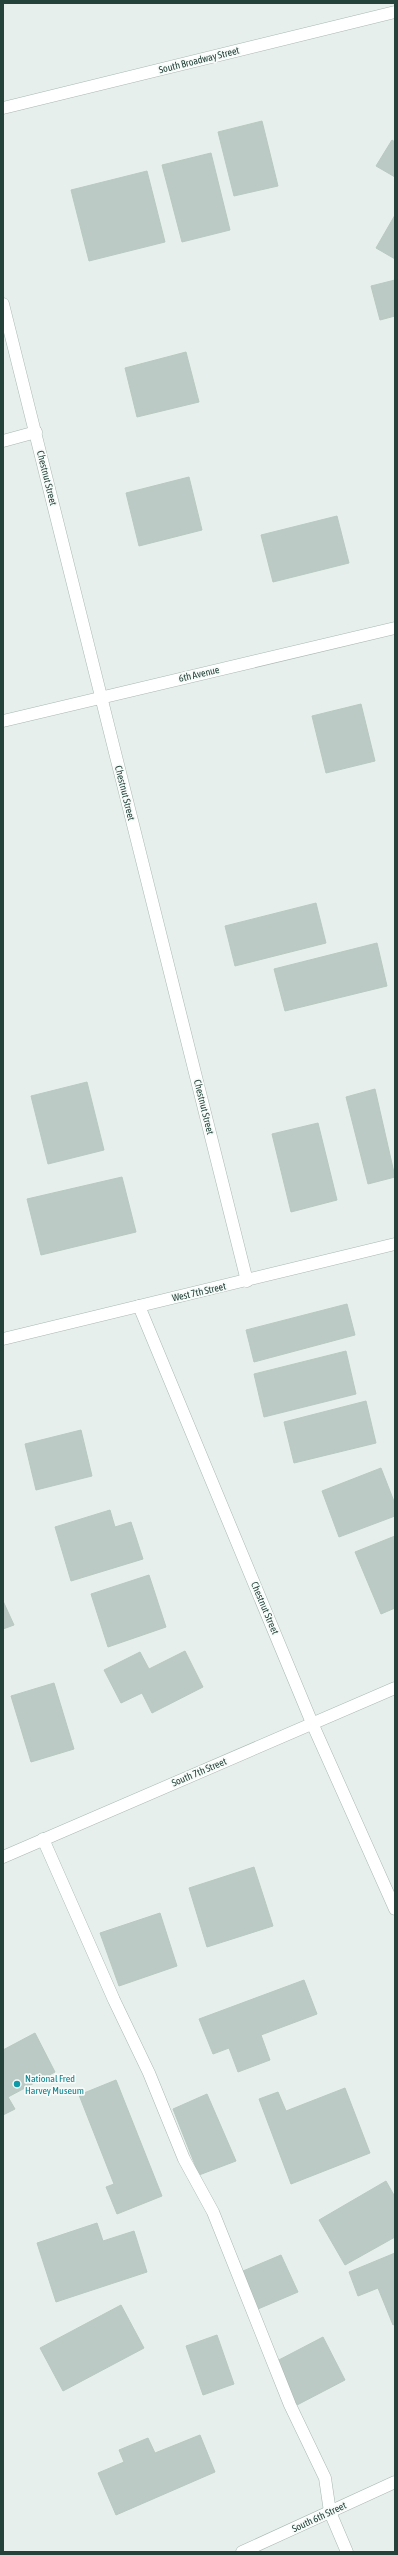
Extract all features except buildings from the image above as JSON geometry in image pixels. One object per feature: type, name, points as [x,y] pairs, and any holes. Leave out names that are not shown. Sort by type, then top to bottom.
[{"type":"street","name":"South Broadway Street","points":[[3,108],[395,12]]},
{"type":"street","name":"Chestnut Street","points":[[3,304],[247,1281]]},
{"type":"street","points":[[3,441],[36,432]]},
{"type":"street","name":"6th Avenue","points":[[3,721],[395,628]]},
{"type":"street","name":"West 7th Street","points":[[3,1339],[395,1244]]},
{"type":"street","name":"Chestnut Street","points":[[139,1306],[312,1723],[395,1908]]},
{"type":"street","name":"South 7th Street","points":[[3,1857],[395,1688]]},
{"type":"street","points":[[43,1839],[114,2000],[149,2074],[184,2159],[212,2212],[290,2405],[325,2478],[330,2512],[347,2552]]},
{"type":"street","name":"South 6th Street","points":[[242,2552],[395,2482]]},
{"type":"place","name":"National Fred Harvey Museum","points":[[17,2084]]}]
